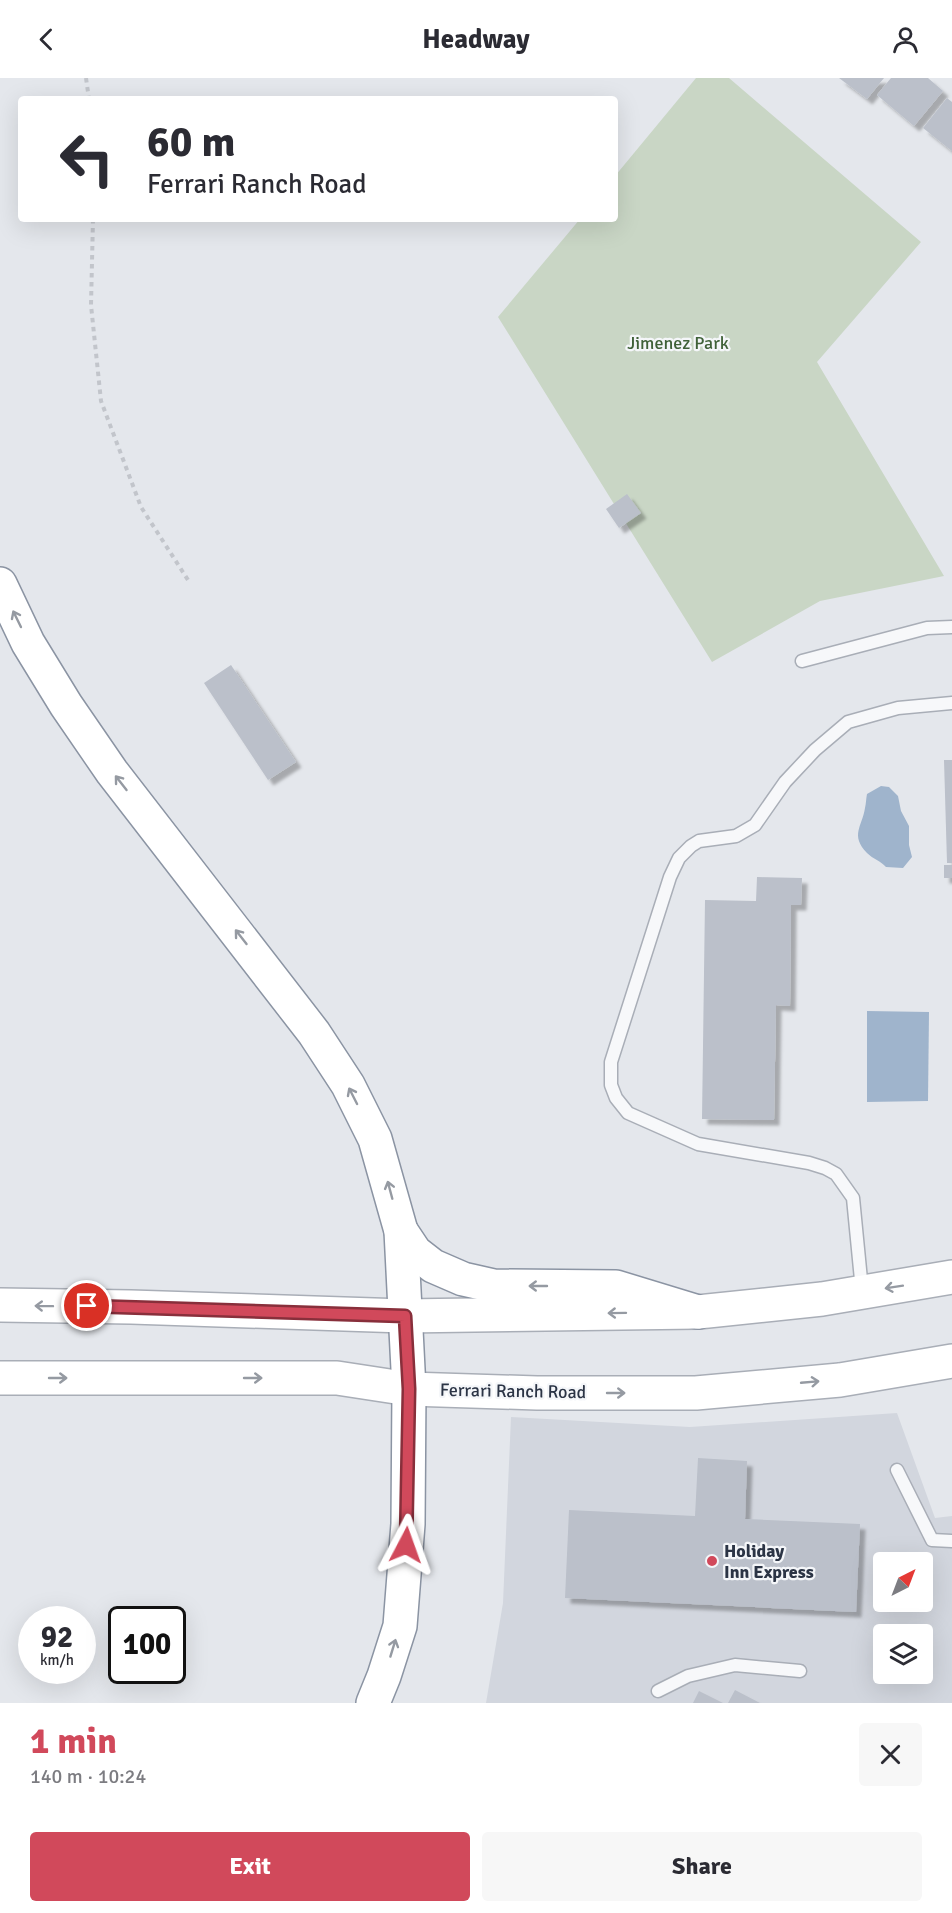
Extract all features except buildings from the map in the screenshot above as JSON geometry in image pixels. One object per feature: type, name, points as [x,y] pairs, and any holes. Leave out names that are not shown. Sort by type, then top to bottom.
[{"type":"main road","points":[[0,584],[28,643],[66,705],[112,772],[314,1033],[348,1085],[375,1139],[401,1231],[409,1389],[408,1524],[399,1626],[373,1703]]},
{"type":"main road","points":[[401,1231],[415,1252],[434,1266],[463,1279],[494,1286],[616,1287],[698,1312]]},
{"type":"main road","points":[[0,1305],[405,1316],[698,1312],[822,1299],[952,1277]]},
{"type":"main road","name":"Ferrari Ranch Road","points":[[0,1378],[337,1378],[409,1389],[537,1393],[696,1393],[840,1380],[952,1361]]},
{"type":"lane","points":[[802,661],[927,628],[952,627]]},
{"type":"lane","points":[[862,1292],[853,1198],[836,1174],[809,1163],[698,1144],[627,1113],[616,1098],[611,1086],[610,1062],[670,877],[679,858],[699,841],[736,836],[754,825],[785,782],[815,750],[848,722],[898,708],[952,703]]},
{"type":"lane","points":[[897,1470],[932,1540],[952,1541]]},
{"type":"lane","points":[[658,1691],[688,1676],[735,1665],[800,1671]]},
{"type":"path","points":[[86,78],[89,96]]},
{"type":"path","points":[[93,222],[91,305],[101,401],[141,507],[188,580]]},
{"type":"shaded area","points":[[897,1413],[935,1518],[952,1516],[952,1703],[486,1703],[503,1603],[511,1417],[690,1427]]},
{"type":"green space","name":"Jimenez Park","points":[[696,78],[729,78],[921,242],[817,362],[944,576],[820,601],[712,662],[498,317],[577,222],[618,222],[618,172]]},
{"type":"water","points":[[881,786],[889,787],[898,796],[901,811],[909,826],[909,845],[912,857],[903,868],[886,867],[867,853],[859,841],[858,831],[864,815],[867,794]]},
{"type":"water","points":[[867,1011],[929,1012],[928,1101],[867,1102]]},
{"type":"place","name":"Holiday Inn Express","points":[[712,1561]]},
{"type":"route","points":[[87,1306],[405,1316],[409,1389],[406,1545]]}]
